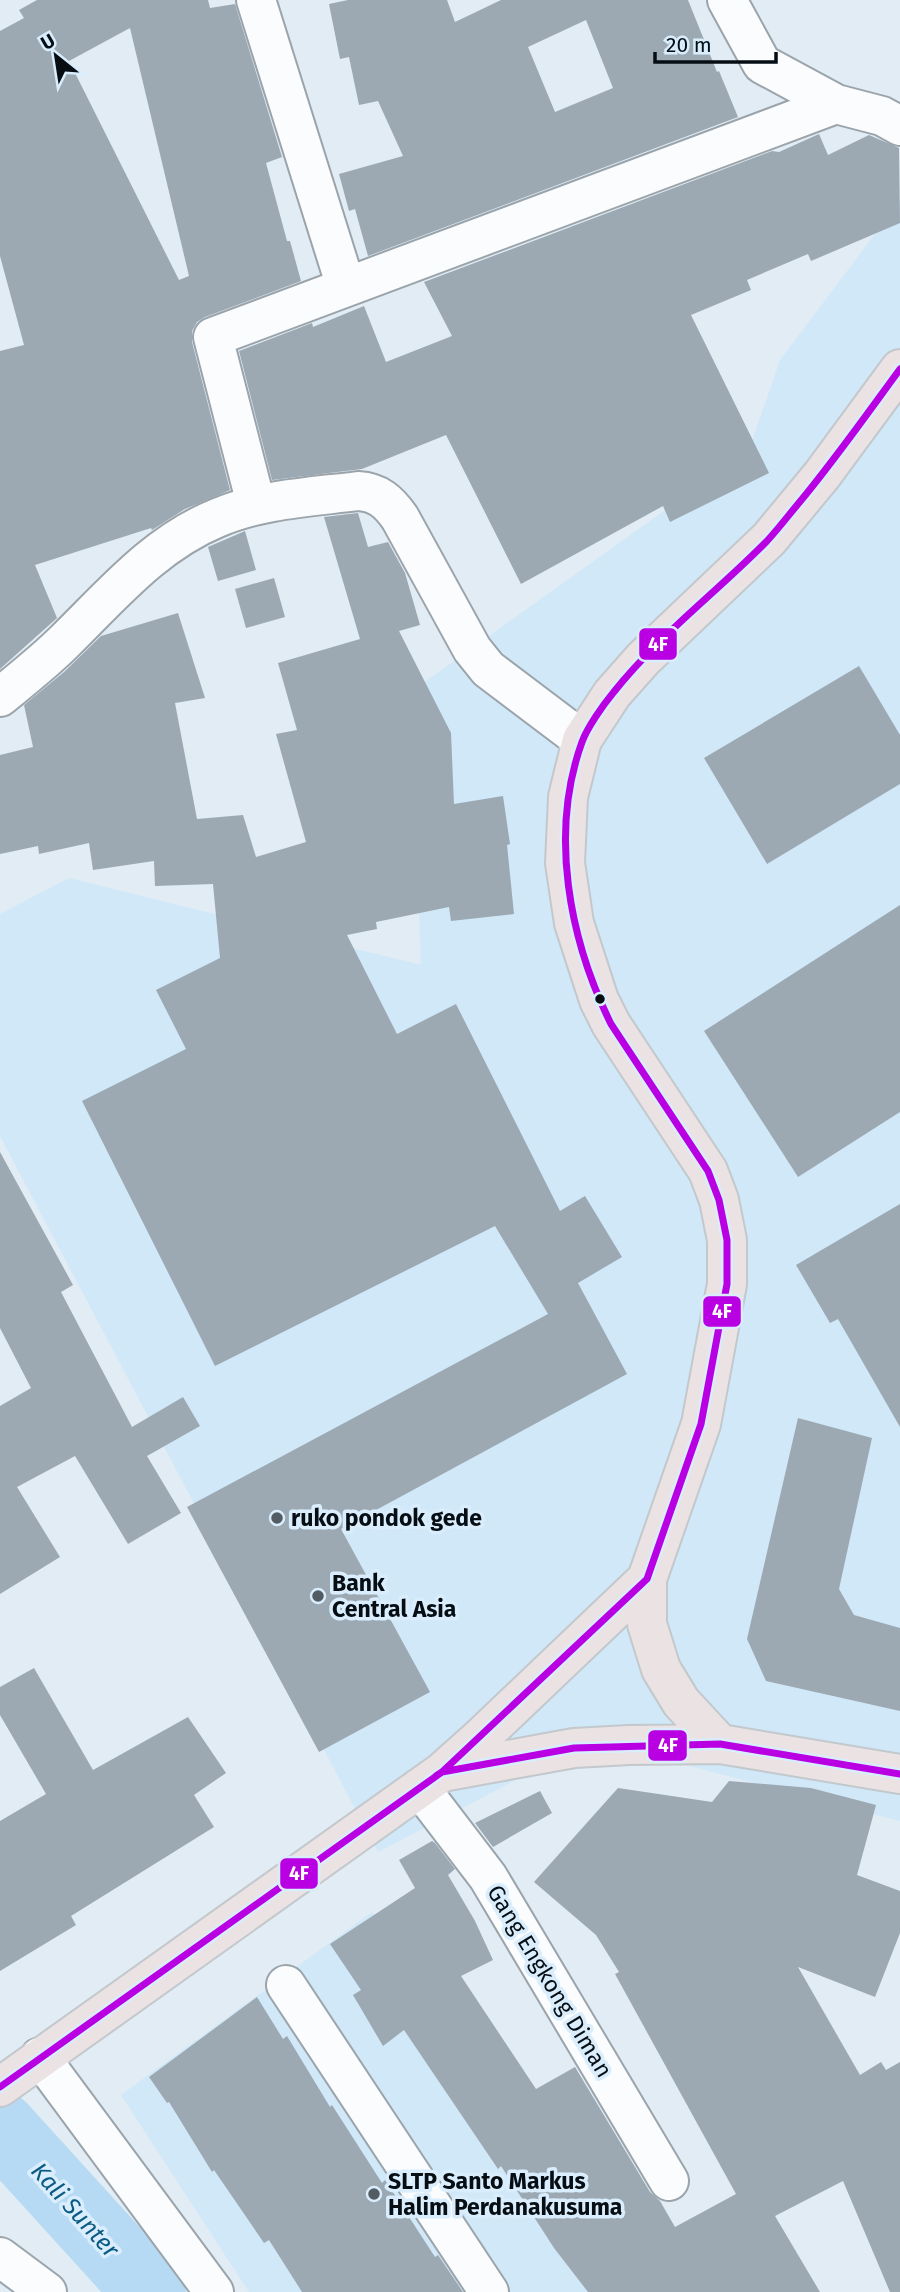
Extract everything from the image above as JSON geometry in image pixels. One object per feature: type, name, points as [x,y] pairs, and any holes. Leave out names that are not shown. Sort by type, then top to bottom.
[{"type":"main road","points":[[720,1744],[681,1702],[661,1670],[648,1624],[647,1579],[701,1424],[727,1284],[727,1240],[719,1200],[708,1171],[611,1024],[599,1000],[574,923],[565,863],[568,797],[582,740],[611,694],[643,659],[769,539],[822,475],[900,369]]},
{"type":"main road","points":[[3,2078],[40,2057],[431,1780],[618,1609],[647,1579]]},
{"type":"main road","points":[[431,1780],[574,1748],[629,1745],[720,1744],[900,1774]]},
{"type":"street","points":[[256,0],[346,288]]},
{"type":"street","points":[[727,0],[762,64],[836,104],[882,116],[900,126]]},
{"type":"street","points":[[257,505],[213,337],[836,104]]},
{"type":"street","points":[[0,697],[63,643],[153,554],[181,536],[216,518],[257,505],[368,491],[381,497],[400,518],[472,649],[488,669],[582,740]]},
{"type":"street","name":"Gang Engkong Diman","points":[[431,1780],[459,1837],[488,1877],[669,2181]]},
{"type":"street","points":[[286,1985],[489,2292]]},
{"type":"street","points":[[40,2057],[214,2292]]},
{"type":"street","points":[[0,2257],[47,2292]]},
{"type":"shaded area","points":[[900,201],[900,1821],[640,1753],[531,1772],[378,1852],[0,1136],[0,914],[69,878],[421,965],[411,692],[749,450],[780,360]]},
{"type":"shaded area","name":"SLTP Santo Markus Halim Perdanakusuma","points":[[372,1912],[494,2096],[632,2292],[249,2292],[121,2095]]},
{"type":"building","points":[[37,0],[208,0],[210,8],[235,4],[282,157],[266,163],[301,281],[205,317],[197,322],[192,331],[192,342],[230,490],[185,509],[152,530],[151,528],[35,565],[57,618],[0,669],[0,351],[24,345],[0,256],[0,31],[24,18],[19,10]],"holes":[[[130,28],[189,276],[179,280],[69,61]]]},
{"type":"building","points":[[348,0],[447,0],[455,22],[501,0],[688,0],[738,117],[368,256],[355,209],[349,211],[339,174],[403,156],[378,101],[359,105],[349,57],[340,59],[329,4]],"holes":[[[586,20],[613,88],[555,112],[528,47]]]},
{"type":"building","points":[[819,134],[828,155],[869,135],[899,148],[900,223],[811,261],[808,254],[747,280],[751,290],[691,315],[769,473],[670,522],[663,506],[521,584],[446,435],[362,469],[272,480],[239,351],[312,323],[313,327],[364,306],[386,362],[452,336],[424,282],[772,151],[779,152]]},
{"type":"building","points":[[358,513],[368,547],[388,542],[405,573],[420,625],[399,631],[451,733],[454,804],[503,796],[510,844],[507,845],[514,914],[451,921],[449,907],[376,922],[377,929],[347,935],[397,1034],[456,1004],[560,1211],[585,1196],[622,1257],[578,1283],[627,1374],[341,1529],[430,1692],[319,1752],[187,1507],[548,1314],[495,1226],[215,1366],[82,1101],[186,1049],[156,990],[220,958],[213,884],[155,886],[154,861],[93,870],[89,843],[39,854],[38,846],[0,854],[0,755],[33,747],[24,705],[64,672],[101,636],[178,613],[205,698],[175,703],[197,819],[243,815],[256,857],[306,842],[276,734],[297,730],[278,663],[360,639],[324,517]]},
{"type":"building","points":[[245,531],[256,570],[218,581],[208,547]]},
{"type":"building","points":[[274,578],[285,617],[246,628],[235,589]]},
{"type":"building","points":[[859,666],[900,735],[900,784],[767,864],[704,758]]},
{"type":"building","points":[[900,905],[900,1112],[798,1177],[704,1031]]},
{"type":"building","points":[[0,1152],[73,1285],[61,1292],[132,1427],[183,1397],[200,1426],[147,1456],[181,1513],[128,1544],[75,1456],[17,1487],[60,1557],[0,1594],[0,1406],[31,1388],[0,1328]]},
{"type":"building","points":[[900,1204],[900,1427],[838,1319],[830,1323],[796,1265]]},
{"type":"building","points":[[798,1418],[872,1438],[839,1589],[854,1615],[900,1628],[900,1711],[766,1681],[747,1639]]},
{"type":"building","points":[[34,1668],[93,1770],[188,1717],[226,1773],[194,1795],[214,1827],[71,1916],[76,1925],[0,1971],[0,1821],[46,1794],[0,1715],[0,1687]]},
{"type":"building","points":[[729,1781],[811,1788],[876,1805],[857,1875],[900,1891],[900,1933],[875,1997],[798,1967],[860,2075],[881,2062],[886,2070],[900,2062],[900,2292],[890,2292],[843,2181],[775,2216],[820,2292],[588,2292],[554,2248],[501,2166],[498,2169],[404,2030],[383,2046],[353,1995],[361,1990],[330,1944],[415,1888],[399,1860],[432,1841],[435,1843],[455,1869],[448,1875],[475,1921],[493,1960],[461,1976],[536,2089],[575,2067],[650,2192],[660,2201],[675,2227],[736,2194],[615,1974],[619,1972],[596,1935],[534,1882],[618,1788],[712,1802]]},
{"type":"building","points":[[540,1791],[552,1813],[493,1847],[475,1823]]},
{"type":"building","points":[[257,1997],[283,2039],[287,2036],[330,2107],[332,2105],[382,2183],[385,2180],[435,2257],[438,2255],[463,2292],[302,2292],[269,2240],[264,2243],[214,2170],[212,2172],[169,2102],[167,2103],[149,2077]]},
{"type":"waterway","name":"Kali Sunter","points":[[0,2127],[150,2292]]},
{"type":"transit line","name":"4F","points":[[0,2087],[442,1772],[647,1579],[701,1424],[727,1284],[727,1240],[719,1200],[708,1171],[611,1024],[584,957],[568,885],[567,812],[572,777],[584,736],[613,693],[649,652],[771,536],[824,471],[900,369]]},
{"type":"transit line","name":"4F","points":[[436,1776],[442,1772],[574,1748],[720,1744],[900,1774]]},
{"type":"place","name":"ruko pondok gede","points":[[277,1518]]},
{"type":"place","name":"Bank Central Asia","points":[[318,1596]]},
{"type":"place","name":"SLTP Santo Markus Halim Perdanakusuma","points":[[374,2194]]}]
